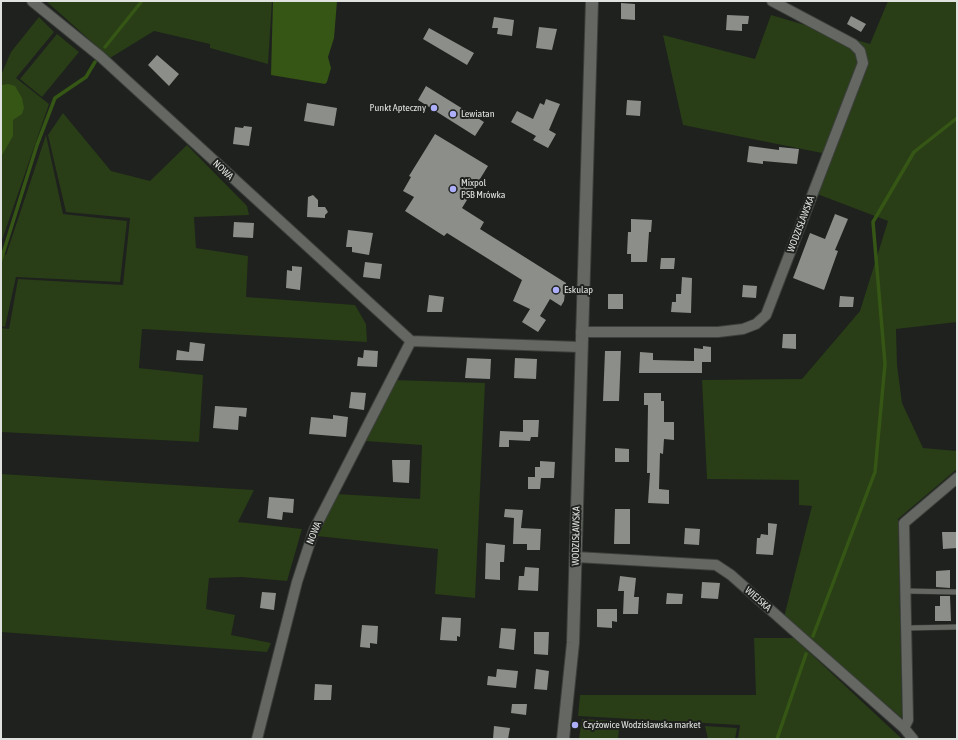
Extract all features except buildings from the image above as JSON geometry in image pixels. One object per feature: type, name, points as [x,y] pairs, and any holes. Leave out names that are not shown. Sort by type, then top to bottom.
[{"type":"street","name":"NOWA","points":[[32,1],[101,57],[411,341],[314,530],[297,582],[257,739]]},
{"type":"street","name":"WODZISŁAWSKA","points":[[564,739],[573,643],[580,347],[592,1]]},
{"type":"street","name":"WODZISŁAWSKA","points":[[581,332],[718,332],[743,329],[756,324],[766,314],[863,63],[860,51],[853,44],[772,1]]},
{"type":"street","points":[[411,341],[580,347]]},
{"type":"street","points":[[904,728],[908,720],[904,523],[957,478]]},
{"type":"street","name":"WIEJSKA","points":[[576,558],[716,565],[731,575],[904,728],[913,739]]},
{"type":"lane","points":[[905,591],[957,592]]},
{"type":"lane","points":[[906,628],[957,627]]},
{"type":"shaded area","points":[[46,1],[272,1],[268,64],[210,48],[210,44],[154,31],[110,58]]},
{"type":"shaded area","points":[[273,1],[337,1],[334,38],[328,57],[331,68],[325,84],[271,75]]},
{"type":"shaded area","points":[[888,1],[957,1],[957,322],[896,329],[897,365],[902,403],[923,448],[957,451],[957,469],[898,519],[902,718],[784,617],[812,506],[799,505],[799,480],[707,479],[702,380],[802,379],[860,311],[888,221],[817,194],[832,155],[683,125],[663,35],[755,59],[771,15],[870,44]]},
{"type":"shaded area","points":[[39,17],[54,32],[16,78],[49,104],[1,243],[1,75],[11,52]]},
{"type":"shaded area","points":[[57,34],[79,52],[42,97],[20,79]]},
{"type":"shaded area","points":[[8,84],[15,86],[22,98],[24,108],[22,114],[13,120],[13,136],[1,157],[1,87],[2,85]]},
{"type":"shaded area","points":[[63,113],[111,171],[150,181],[187,145],[247,206],[249,215],[194,217],[196,248],[248,256],[246,297],[355,305],[366,324],[367,342],[142,329],[139,368],[203,375],[199,442],[1,432],[1,328],[9,329],[18,279],[123,285],[130,218],[66,212],[48,135]]},
{"type":"shaded area","points":[[46,135],[63,214],[127,221],[120,282],[16,277],[5,327],[1,326],[1,253],[6,255]]},
{"type":"shaded area","points":[[395,380],[485,383],[475,598],[435,594],[438,549],[317,536],[337,494],[420,499],[422,445],[365,441]]},
{"type":"shaded area","points":[[1,474],[254,490],[238,522],[302,529],[287,581],[242,577],[209,578],[206,609],[235,615],[231,635],[271,643],[267,652],[1,632]]},
{"type":"shaded area","points":[[754,638],[794,638],[902,739],[738,739],[740,725],[578,716],[580,695],[756,695]]},
{"type":"shaded area","points":[[582,719],[699,726],[700,730],[619,729],[618,739],[579,739]]},
{"type":"shaded area","points":[[705,726],[737,728],[735,739],[708,739]]},
{"type":"waterway","points":[[105,47],[142,1]]},
{"type":"waterway","points":[[1,260],[37,145],[55,98],[86,77],[95,62]]},
{"type":"waterway","points":[[813,636],[875,472],[885,364],[873,222],[914,152],[957,118]]},
{"type":"waterway","points":[[777,739],[806,654]]},
{"type":"place","name":"Punkt Apteczny","points":[[434,108]]},
{"type":"place","name":"Lewiatan","points":[[453,114]]},
{"type":"place","name":"Mixpol PSB Mrówka","points":[[453,189]]},
{"type":"place","name":"Eskulap","points":[[556,290]]},
{"type":"place","name":"Czyżowice Wodzisławska market","points":[[575,725]]}]
